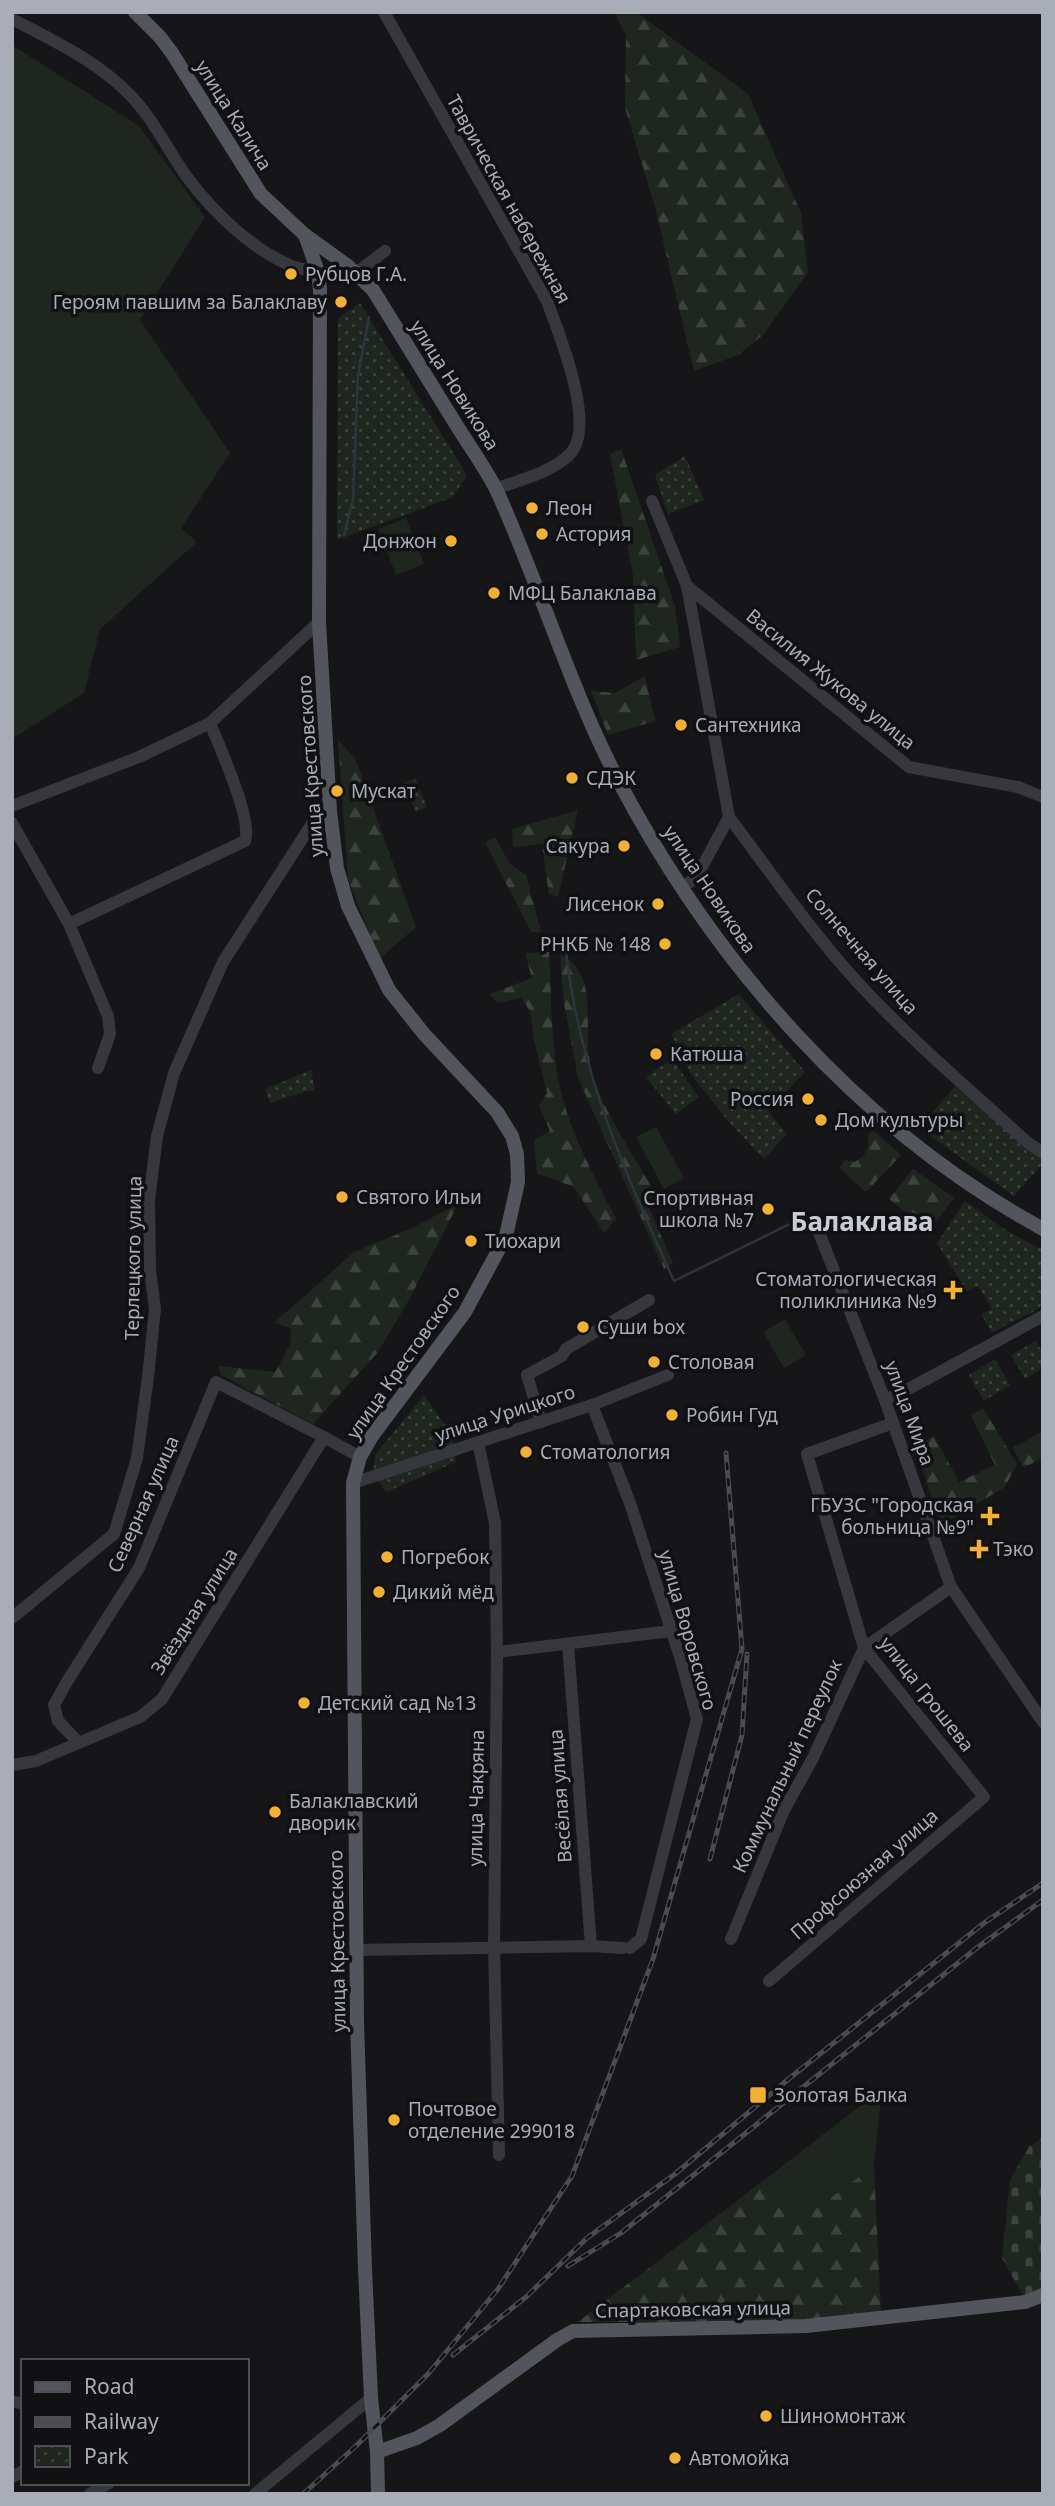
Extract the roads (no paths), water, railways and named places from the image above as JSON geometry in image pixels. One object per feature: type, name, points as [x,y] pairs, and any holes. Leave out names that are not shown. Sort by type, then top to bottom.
[{"type":"main road","name":"улица Калича","points":[[135,12],[172,53],[261,194],[305,235]]},
{"type":"main road","name":"улица Крестовского","points":[[305,235],[318,272],[320,289],[320,622],[330,811],[337,868],[348,906],[389,990],[424,1034],[497,1112],[512,1136],[517,1154],[518,1182],[506,1236],[465,1312],[372,1436],[360,1457],[353,1483],[356,1950],[371,2398],[378,2494]]},
{"type":"main road","name":"улица Новикова","points":[[305,235],[356,273],[373,290],[496,489],[617,779],[681,888],[743,971],[852,1092],[915,1146],[1043,1229]]},
{"type":"main road","points":[[320,289],[324,277],[332,269],[342,268],[356,273]]},
{"type":"main road","name":"Спартаковская улица","points":[[377,2452],[417,2438],[440,2425],[573,2331],[806,2326],[1025,2302],[1043,2295]]},
{"type":"street","name":"Таврическая набережная","points":[[384,12],[547,301],[563,344],[580,412],[578,442],[572,453],[541,472],[496,489]]},
{"type":"street","points":[[12,19],[70,50],[128,92],[155,125],[187,176],[206,200],[235,228],[279,260],[294,267],[318,272]]},
{"type":"street","points":[[356,273],[385,251]]},
{"type":"street","points":[[652,501],[687,586],[729,817],[696,878],[681,888]]},
{"type":"street","name":"Василия Жукова улица","points":[[687,586],[909,767],[1018,787],[1043,797]]},
{"type":"street","points":[[12,806],[139,757],[211,723],[320,622]]},
{"type":"street","points":[[69,924],[245,841],[248,832],[243,813],[211,723]]},
{"type":"street","name":"Терлецкого улица","points":[[12,1618],[114,1534],[136,1458],[148,1377],[155,1310],[150,1270],[149,1200],[157,1136],[174,1073],[223,962],[315,818],[330,811]]},
{"type":"street","name":"Солнечная улица","points":[[729,817],[822,940],[859,983],[909,1034],[1027,1142],[1043,1153]]},
{"type":"street","points":[[12,823],[69,924],[108,1016],[110,1034],[98,1068]]},
{"type":"street","name":"улица Мира","points":[[814,1220],[894,1423],[951,1587],[1043,1722]]},
{"type":"street","points":[[541,1422],[527,1375],[562,1356],[566,1349],[649,1300]]},
{"type":"street","points":[[885,1400],[1043,1317]]},
{"type":"street","name":"улица Урицкого","points":[[353,1483],[592,1405],[668,1375]]},
{"type":"street","name":"Северная улица","points":[[78,1742],[58,1721],[54,1706],[139,1568],[216,1382],[324,1437]]},
{"type":"street","name":"улица Воровского","points":[[591,1946],[626,1948],[641,1939],[697,1719],[630,1503],[592,1405]]},
{"type":"street","name":"улица Грошева","points":[[894,1423],[807,1454],[864,1648],[984,1797]]},
{"type":"street","points":[[324,1437],[360,1457]]},
{"type":"street","name":"Звёздная улица","points":[[12,1765],[36,1762],[139,1717],[162,1699],[324,1437]]},
{"type":"street","name":"улица Чакряна","points":[[478,1442],[495,1523],[497,1652],[494,1947],[499,2155]]},
{"type":"street","points":[[864,1648],[951,1587]]},
{"type":"street","points":[[497,1652],[671,1631]]},
{"type":"street","name":"Весёлая улица","points":[[568,1644],[591,1946]]},
{"type":"street","name":"Коммунальный переулок","points":[[731,1939],[784,1810],[812,1760],[864,1648]]},
{"type":"street","name":"Профсоюзная улица","points":[[769,1980],[984,1797]]},
{"type":"street","points":[[356,1950],[591,1946]]},
{"type":"street","points":[[255,2494],[371,2398]]},
{"type":"street","points":[[90,2494],[106,2485]]},
{"type":"waterway","points":[[344,535],[353,499],[358,376],[369,317]]},
{"type":"waterway","points":[[566,951],[581,1038],[593,1079],[638,1200],[674,1281],[806,1216]]},
{"type":"railway","points":[[303,2494],[428,2374],[498,2289],[572,2176],[653,1959],[742,1649],[726,1453]]},
{"type":"railway","points":[[710,1859],[742,1735],[747,1654]]},
{"type":"railway","points":[[453,2355],[526,2297],[587,2238],[675,2174],[791,2077],[984,1923],[1043,1883]]},
{"type":"railway","points":[[568,2266],[621,2233],[978,1947],[1043,1900]]},
{"type":"place","name":"Рубцов Г.А.","points":[[291,274]]},
{"type":"place","name":"Героям павшим за Балаклаву","points":[[341,302]]},
{"type":"place","name":"Леон","points":[[532,508]]},
{"type":"place","name":"Астория","points":[[542,534]]},
{"type":"place","name":"Донжон","points":[[451,541]]},
{"type":"place","name":"МФЦ Балаклава","points":[[494,593]]},
{"type":"place","name":"Сантехника","points":[[681,725]]},
{"type":"place","name":"СДЭК","points":[[572,778]]},
{"type":"place","name":"Мускат","points":[[337,791]]},
{"type":"place","name":"Сакура","points":[[624,846]]},
{"type":"place","name":"Лисенок","points":[[658,904]]},
{"type":"place","name":"РНКБ № 148","points":[[665,944]]},
{"type":"place","name":"Катюша","points":[[656,1054]]},
{"type":"place","name":"Россия","points":[[808,1099]]},
{"type":"place","name":"Дом культуры","points":[[821,1120]]},
{"type":"place","name":"Святого Ильи","points":[[342,1197]]},
{"type":"place","name":"Спортивная школа №7","points":[[768,1209]]},
{"type":"place","name":"Тиохари","points":[[471,1241]]},
{"type":"place","name":"Стоматологическая поликлиника №9","points":[[953,1290]]},
{"type":"place","name":"Суши box","points":[[583,1327]]},
{"type":"place","name":"Столовая","points":[[654,1362]]},
{"type":"place","name":"Робин Гуд","points":[[672,1415]]},
{"type":"place","name":"Стоматология","points":[[526,1452]]},
{"type":"place","name":"ГБУЗС \"Городская больница №9\"","points":[[990,1516]]},
{"type":"place","name":"Тэко","points":[[979,1549]]},
{"type":"place","name":"Погребок","points":[[387,1557]]},
{"type":"place","name":"Дикий мёд","points":[[379,1592]]},
{"type":"place","name":"Детский сад №13","points":[[304,1703]]},
{"type":"place","name":"Балаклавский дворик","points":[[275,1812]]},
{"type":"place","name":"Золотая Балка","points":[[758,2095]]},
{"type":"place","name":"Почтовое отделение 299018","points":[[394,2120]]},
{"type":"place","name":"Шиномонтаж","points":[[766,2416]]},
{"type":"place","name":"Автомойка","points":[[675,2458]]},
{"type":"district","name":"Балаклава","points":[[862,1221]]}]
